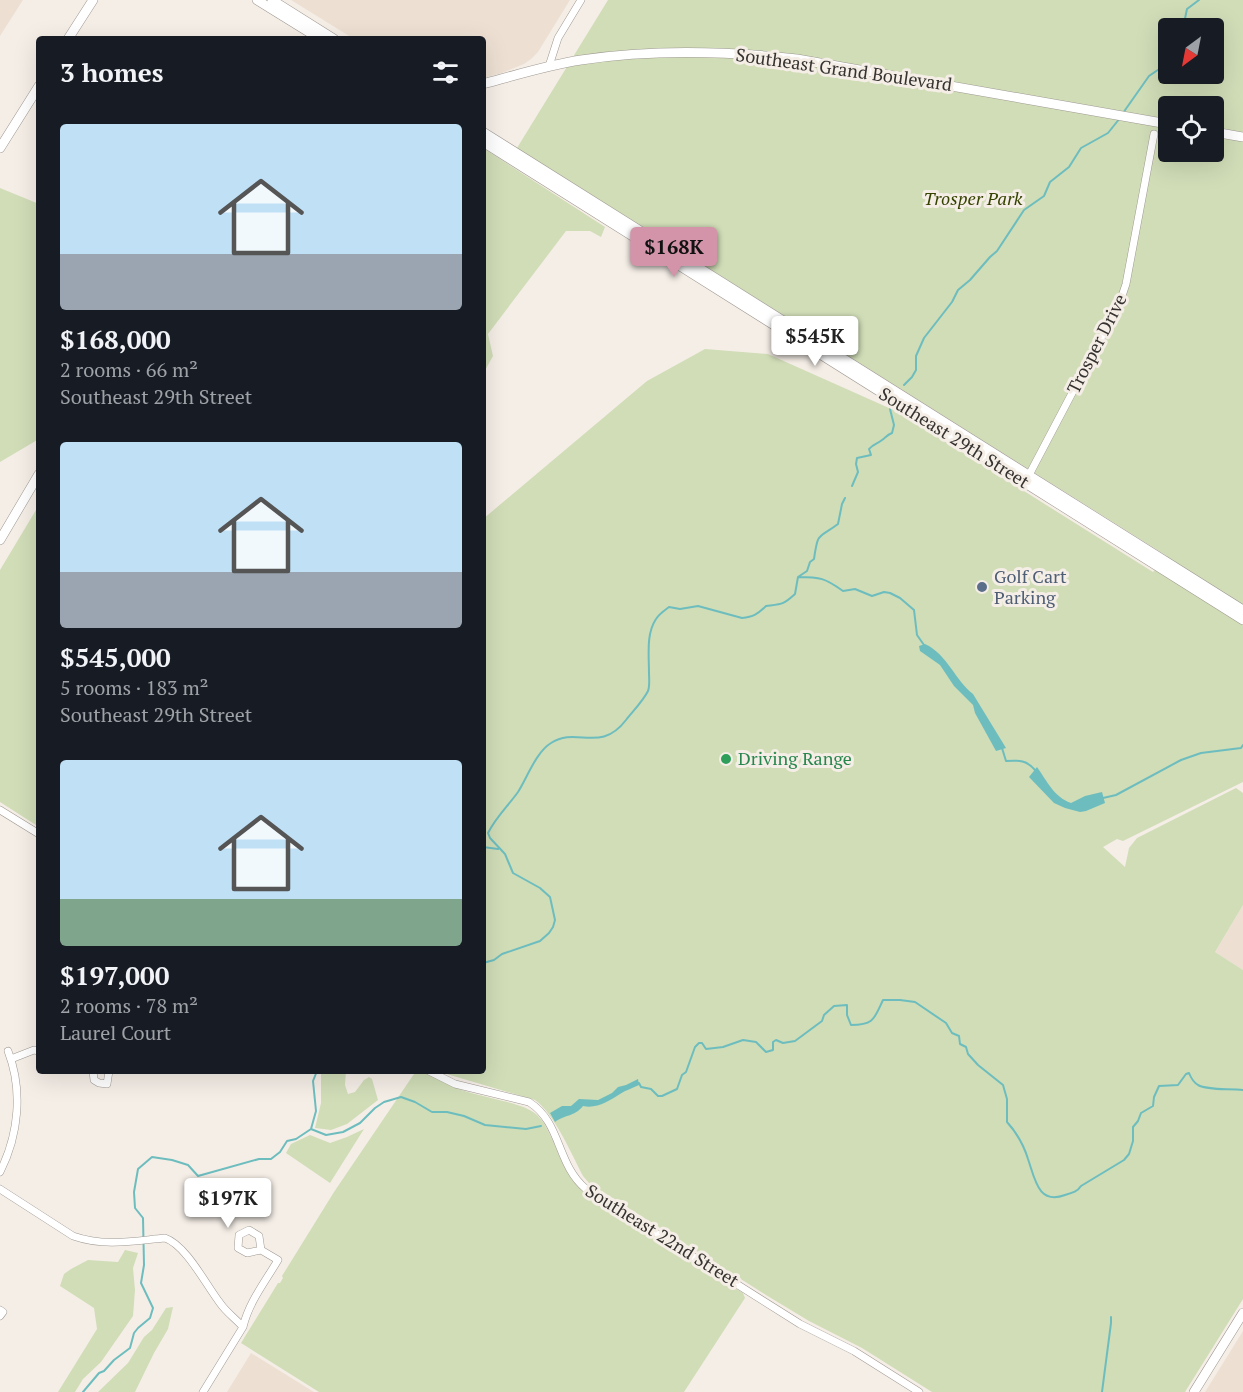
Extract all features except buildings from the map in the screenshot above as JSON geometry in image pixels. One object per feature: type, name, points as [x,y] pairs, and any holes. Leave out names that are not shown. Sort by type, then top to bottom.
[{"type":"main road","points":[[70,36],[93,0]]},
{"type":"main road","points":[[257,0],[316,34]]},
{"type":"main road","points":[[272,0],[316,34]]},
{"type":"main road","name":"Southeast Grand Boulevard","points":[[486,83],[549,66],[592,59],[708,52],[797,59],[1158,122]]},
{"type":"main road","points":[[0,148],[36,91]]},
{"type":"main road","name":"Southeast 29th Street","points":[[486,134],[905,403],[1243,610]]},
{"type":"main road","points":[[1224,134],[1243,137]]},
{"type":"main road","name":"Southeast 29th Street","points":[[486,144],[722,287]]},
{"type":"main road","points":[[0,540],[36,479]]},
{"type":"main road","name":"Southeast 29th Street","points":[[1027,479],[1243,620]]},
{"type":"main road","points":[[1194,1392],[1243,1313]]},
{"type":"street","points":[[549,66],[558,38],[581,0]]},
{"type":"street","name":"Trosper Drive","points":[[1027,479],[1120,302],[1126,284],[1154,135]]},
{"type":"street","points":[[0,810],[36,832]]},
{"type":"street","points":[[11,1059],[36,1050]]},
{"type":"street","points":[[0,1172],[16,1124],[18,1091],[8,1051]]},
{"type":"street","points":[[93,1074],[94,1080],[107,1084],[109,1074]]},
{"type":"street","name":"Southeast 22nd Street","points":[[435,1074],[455,1084],[529,1102],[546,1117],[570,1170],[577,1182],[586,1189],[800,1324],[855,1351],[919,1392]]},
{"type":"street","points":[[0,1189],[73,1236],[114,1243],[165,1238],[172,1240],[187,1256],[222,1305],[243,1327]]},
{"type":"street","points":[[203,1392],[243,1327],[250,1305],[278,1260],[261,1250]]},
{"type":"street","points":[[0,1310],[3,1312],[0,1316]]},
{"type":"shaded area","points":[[0,0],[23,0],[0,36]]},
{"type":"shaded area","points":[[291,0],[570,0],[538,52],[531,59],[502,73],[486,77],[486,36],[349,36]]},
{"type":"shaded area","points":[[1243,905],[1243,970],[1215,952]]},
{"type":"shaded area","points":[[1243,1331],[1243,1392],[1205,1392]]},
{"type":"shaded area","points":[[251,1353],[314,1392],[227,1392]]},
{"type":"green space","name":"Trosper Park","points":[[608,0],[1243,0],[1243,782],[1123,841],[1117,839],[1103,847],[1125,867],[1129,848],[1137,838],[1236,788],[1243,793],[1243,905],[1215,952],[1243,970],[1243,1299],[1185,1392],[932,1392],[862,1348],[809,1321],[766,1295],[589,1183],[583,1176],[556,1124],[535,1100],[447,1074],[486,1074],[486,516],[647,381],[705,349],[768,354],[898,412],[1153,572],[1167,556],[517,148]]},
{"type":"green space","points":[[486,150],[605,227],[601,237],[590,231],[566,231],[488,334],[493,356],[486,369]]},
{"type":"green space","points":[[0,188],[36,203],[36,441],[0,462]]},
{"type":"green space","points":[[36,510],[36,825],[0,802],[0,570]]},
{"type":"green space","points":[[321,1074],[346,1074],[345,1085],[348,1094],[355,1092],[369,1077],[372,1079],[378,1100],[347,1124],[331,1130],[315,1128],[321,1103]]},
{"type":"green space","points":[[414,1074],[431,1074],[453,1087],[517,1105],[533,1112],[544,1123],[566,1170],[582,1190],[743,1293],[745,1298],[684,1392],[319,1392],[241,1343],[334,1192]]},
{"type":"green space","points":[[364,1129],[330,1183],[286,1153],[291,1144],[310,1135],[330,1143]]},
{"type":"green space","points":[[125,1250],[138,1253],[133,1268],[135,1290],[133,1316],[101,1362],[83,1379],[75,1392],[58,1392],[97,1329],[94,1308],[60,1286],[64,1274],[88,1260],[118,1262]]},
{"type":"green space","points":[[173,1307],[168,1329],[135,1392],[98,1392],[128,1363],[166,1308]]},
{"type":"water","points":[[925,644],[939,654],[973,694],[1006,748],[996,751],[973,705],[954,686],[940,665],[920,651],[919,646]]},
{"type":"water","points":[[1037,767],[1051,788],[1065,800],[1071,803],[1085,796],[1102,792],[1105,803],[1080,812],[1054,803],[1029,777]]},
{"type":"water","points":[[638,1079],[639,1085],[603,1104],[583,1106],[555,1122],[550,1113],[562,1106],[571,1106],[579,1099],[598,1100],[618,1087]]},
{"type":"waterway","points":[[1185,18],[1187,9],[1199,0]]},
{"type":"waterway","points":[[1123,113],[1149,76],[1158,70]]},
{"type":"waterway","points":[[904,385],[916,370],[916,356],[924,338],[952,302],[958,290],[997,251],[1024,210],[1044,196],[1050,182],[1069,167],[1081,148],[1108,133],[1120,118]]},
{"type":"waterway","points":[[852,486],[858,472],[857,458],[871,455],[869,449],[892,433],[894,425],[890,409]]},
{"type":"waterway","points":[[798,577],[807,571],[810,562],[814,559],[820,537],[838,524],[845,498]]},
{"type":"waterway","points":[[798,577],[822,579],[843,591],[855,589],[872,596],[884,592],[900,598],[914,610],[917,635],[924,645]]},
{"type":"waterway","points":[[486,962],[540,941],[549,933],[555,920],[550,897],[540,888],[513,873],[505,854],[488,833],[518,792],[541,752],[551,743],[561,739],[607,736],[626,720],[648,691],[651,631],[657,617],[669,607],[680,609],[698,606],[742,618],[749,617],[766,606],[782,603],[791,598],[795,594],[798,577]]},
{"type":"waterway","points":[[1103,798],[1116,795],[1181,760],[1201,753],[1241,748],[1243,745]]},
{"type":"waterway","points":[[1002,748],[1006,761],[1022,762],[1036,771]]},
{"type":"waterway","points":[[486,847],[498,849]]},
{"type":"waterway","points":[[635,1083],[651,1089],[658,1096],[677,1089],[695,1047],[699,1043],[702,1043],[706,1049],[723,1047],[743,1040],[756,1042],[766,1052],[773,1050],[773,1042],[776,1040],[783,1043],[795,1041],[822,1021],[824,1015],[834,1006],[847,1005],[847,1015],[851,1025],[859,1025],[872,1020],[883,1000],[915,1002],[946,1023],[952,1033],[959,1036],[960,1044],[966,1047],[968,1054],[978,1065],[1003,1085],[1007,1099],[1007,1122],[1022,1144],[1039,1188],[1043,1193],[1056,1197],[1078,1190],[1124,1160],[1129,1154],[1133,1141],[1133,1127],[1141,1113],[1153,1106],[1159,1086],[1178,1085],[1189,1073],[1195,1083],[1203,1087],[1243,1090]]},
{"type":"waterway","points":[[83,1392],[99,1373],[130,1348],[134,1333],[150,1318],[153,1308],[141,1283],[144,1265],[143,1218],[135,1208],[134,1192],[138,1169],[152,1157],[188,1165],[198,1176],[259,1159],[271,1159],[280,1152],[287,1141],[296,1139],[311,1129],[316,1111],[313,1081],[316,1074]]},
{"type":"waterway","points":[[311,1129],[326,1135],[343,1132],[360,1123],[384,1102],[401,1097],[432,1112],[447,1112],[464,1116],[485,1125],[526,1129],[541,1126]]},
{"type":"waterway","points":[[1102,1392],[1111,1317]]},
{"type":"place","name":"Golf Cart Parking","points":[[982,587]]},
{"type":"place","name":"Driving Range","points":[[726,759]]}]
